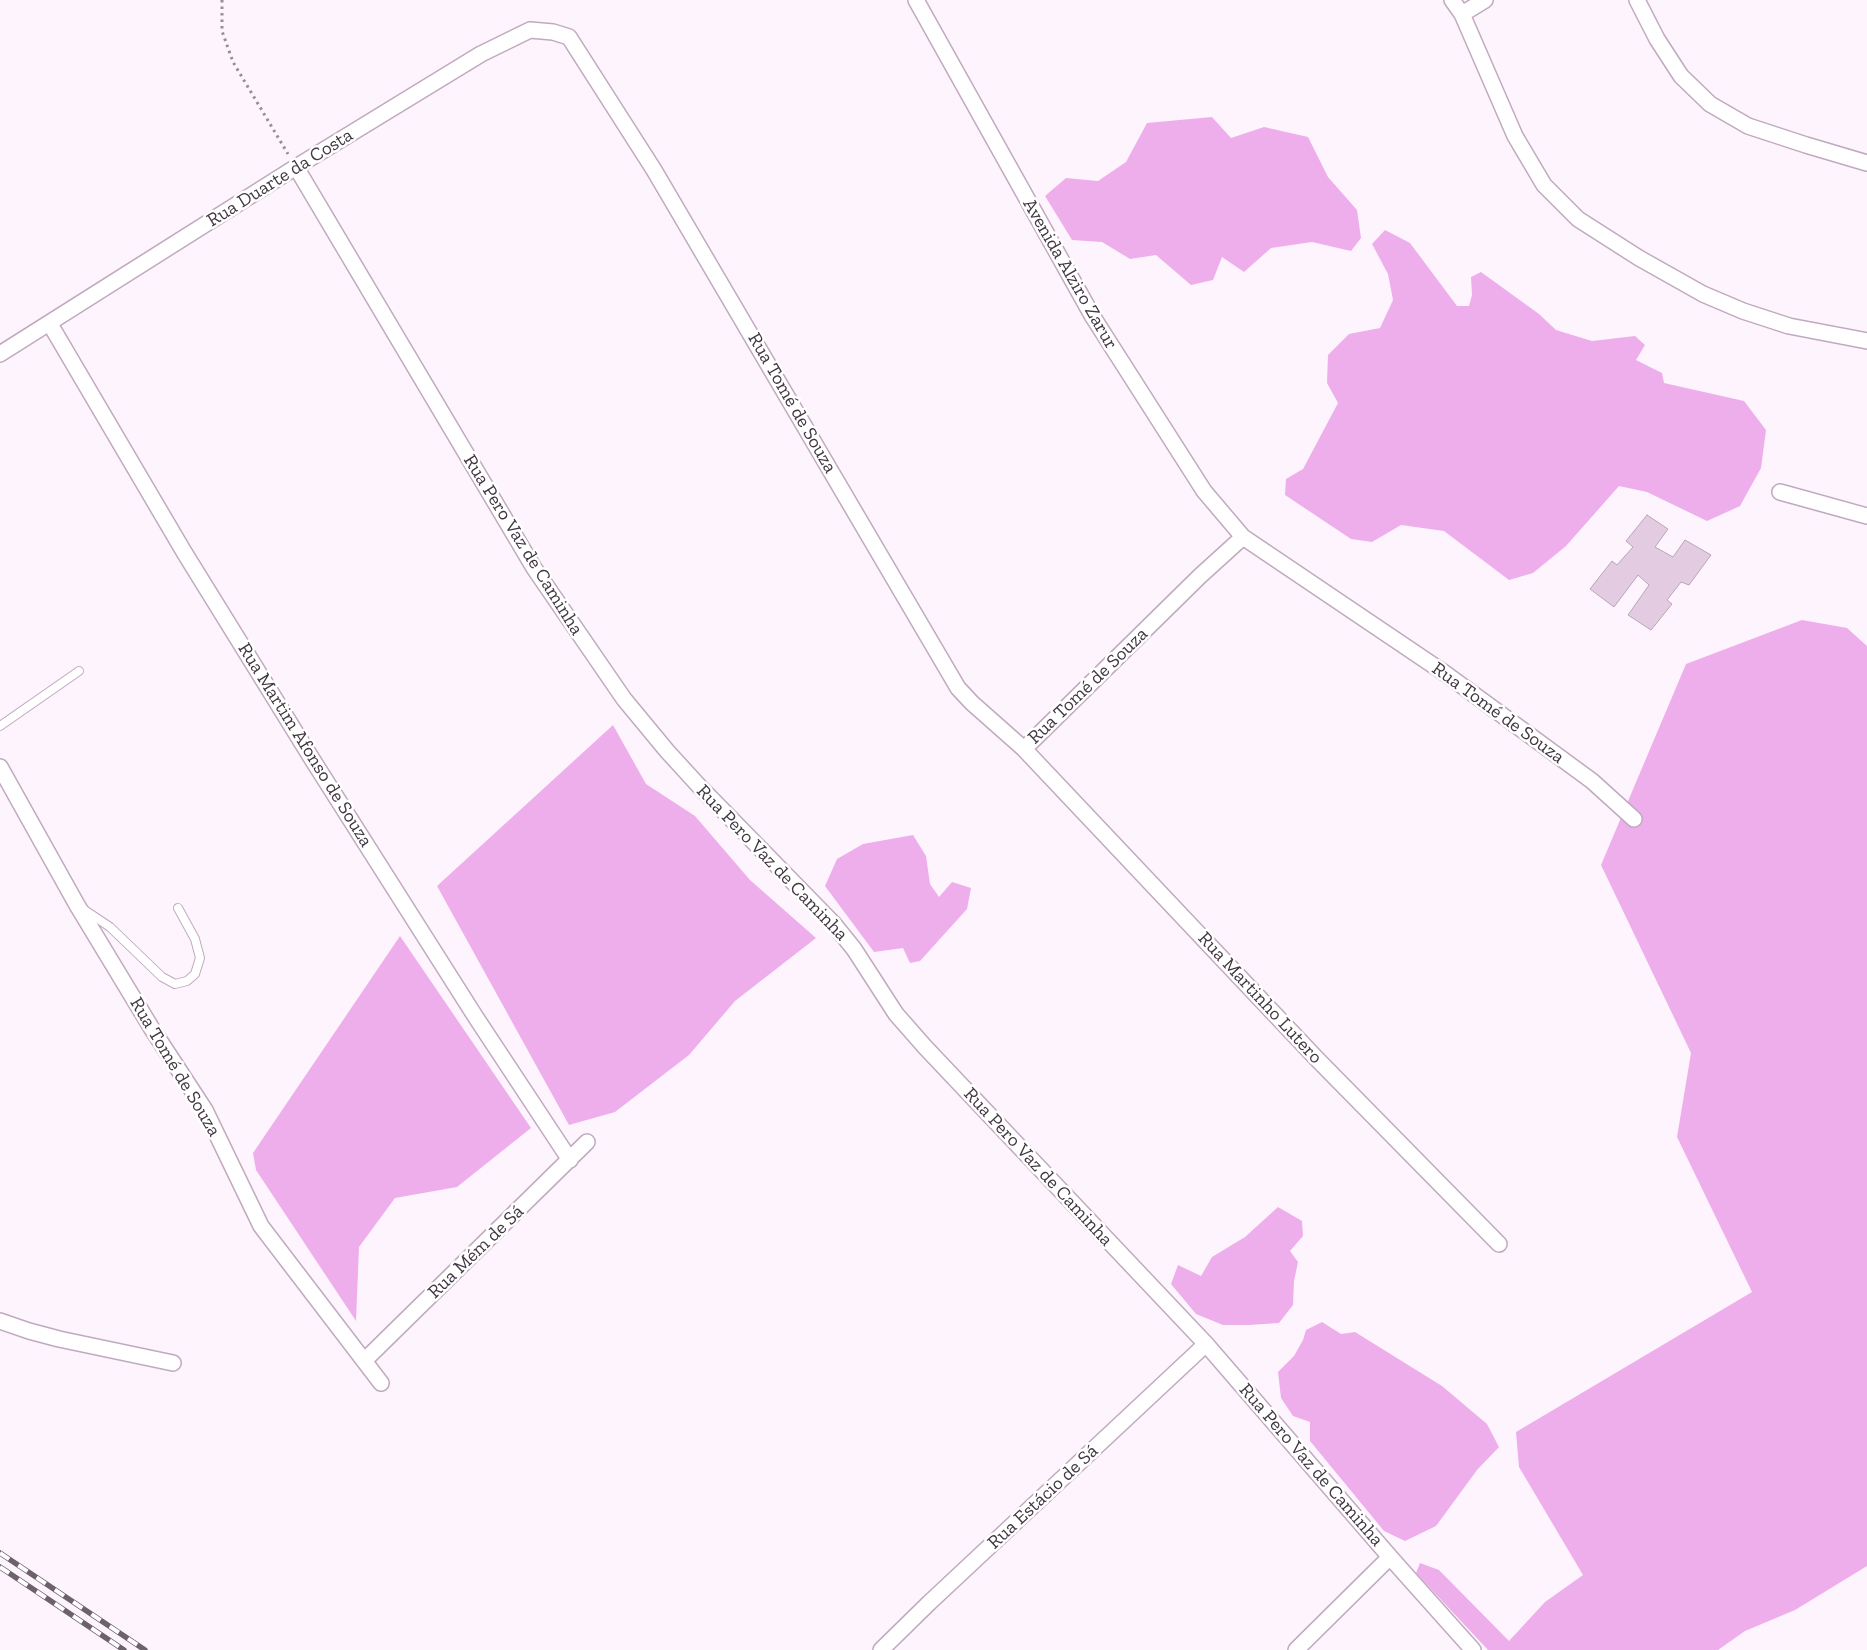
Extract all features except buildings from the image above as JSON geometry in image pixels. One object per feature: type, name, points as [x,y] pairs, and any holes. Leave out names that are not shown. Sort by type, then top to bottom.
[{"type":"street","name":"Avenida Alziro Zarur","points":[[916,0],[1093,317],[1198,483],[1243,536]]},
{"type":"street","points":[[1452,0],[1462,14],[1515,136],[1544,185],[1578,219],[1639,258],[1702,294],[1743,311],[1789,326],[1867,341]]},
{"type":"street","points":[[1462,14],[1485,0]]},
{"type":"street","points":[[1637,0],[1657,39],[1681,76],[1710,104],[1748,126],[1806,146],[1867,162]]},
{"type":"street","name":"Rua Duarte da Costa","points":[[0,354],[296,167],[481,54],[530,30],[552,32],[569,38]]},
{"type":"street","name":"Rua Tomé de Souza","points":[[569,38],[654,170],[958,688],[972,703],[1024,749],[1243,536],[1446,674],[1592,781],[1634,820]]},
{"type":"street","name":"Rua Pero Vaz de Caminha","points":[[296,167],[534,568],[624,699],[699,786],[833,923],[854,949],[896,1014],[925,1047],[1206,1344],[1473,1650]]},
{"type":"street","name":"Rua Martim Afonso de Souza","points":[[50,324],[184,552],[286,718],[475,1016],[570,1160]]},
{"type":"street","points":[[1780,492],[1867,516]]},
{"type":"street","name":"Rua Martinho Lutero","points":[[1024,749],[1316,1058],[1499,1244]]},
{"type":"street","name":"Rua Tomé de Souza","points":[[0,767],[77,905],[152,1029],[205,1110],[261,1226],[381,1383]]},
{"type":"street","name":"Rua Mém de Sá","points":[[364,1361],[588,1142]]},
{"type":"street","points":[[0,1320],[29,1331],[59,1339],[174,1363]]},
{"type":"street","name":"Rua Estácio de Sá","points":[[881,1650],[929,1602],[1206,1344]]},
{"type":"street","points":[[1296,1650],[1390,1557]]},
{"type":"lane","points":[[0,726],[79,671]]},
{"type":"lane","points":[[77,905],[110,926],[162,977],[175,984],[187,981],[195,974],[200,958],[195,939],[178,908]]},
{"type":"path","points":[[222,0],[222,31],[233,62],[296,167]]},
{"type":"shaded area","points":[[1212,117],[1231,138],[1264,127],[1308,137],[1328,177],[1357,210],[1361,238],[1351,251],[1312,242],[1271,248],[1244,272],[1222,257],[1213,280],[1191,285],[1156,255],[1130,259],[1102,242],[1072,240],[1045,196],[1066,178],[1098,181],[1126,162],[1147,123]]},
{"type":"shaded area","points":[[1385,230],[1410,243],[1457,306],[1469,306],[1472,295],[1471,277],[1481,272],[1539,314],[1556,330],[1592,341],[1635,336],[1645,345],[1636,360],[1662,373],[1664,383],[1744,401],[1766,430],[1761,468],[1740,506],[1707,521],[1647,492],[1619,486],[1566,546],[1533,573],[1509,580],[1444,531],[1401,525],[1372,542],[1351,539],[1285,495],[1286,479],[1303,469],[1338,403],[1327,383],[1328,355],[1349,334],[1380,328],[1393,300],[1388,274],[1372,244]]},
{"type":"shaded area","points":[[1802,620],[1847,628],[1867,646],[1867,1566],[1795,1610],[1745,1631],[1718,1650],[1488,1650],[1416,1573],[1420,1563],[1439,1570],[1509,1641],[1545,1602],[1583,1575],[1519,1467],[1516,1432],[1752,1292],[1677,1137],[1691,1053],[1601,865],[1686,664]]},
{"type":"shaded area","points":[[613,725],[646,784],[695,816],[750,880],[816,938],[735,1001],[689,1055],[615,1112],[569,1125],[437,886]]},
{"type":"shaded area","points":[[913,835],[926,856],[930,884],[939,897],[952,882],[971,888],[967,909],[920,961],[910,963],[903,948],[874,952],[825,886],[837,859],[863,844]]},
{"type":"shaded area","points":[[400,936],[531,1128],[457,1187],[395,1198],[359,1247],[356,1321],[256,1170],[253,1153]]},
{"type":"shaded area","points":[[1278,1207],[1302,1221],[1303,1236],[1290,1251],[1298,1262],[1294,1281],[1293,1305],[1279,1323],[1223,1325],[1196,1314],[1171,1284],[1178,1265],[1201,1276],[1212,1257],[1245,1237]]},
{"type":"shaded area","points":[[1322,1322],[1341,1334],[1355,1332],[1442,1386],[1487,1424],[1499,1447],[1477,1470],[1436,1526],[1405,1541],[1384,1531],[1310,1441],[1310,1422],[1293,1416],[1281,1398],[1278,1372],[1294,1356],[1306,1330]]},
{"type":"railway","points":[[0,1553],[145,1650]]},
{"type":"railway","points":[[0,1567],[124,1650]]}]
